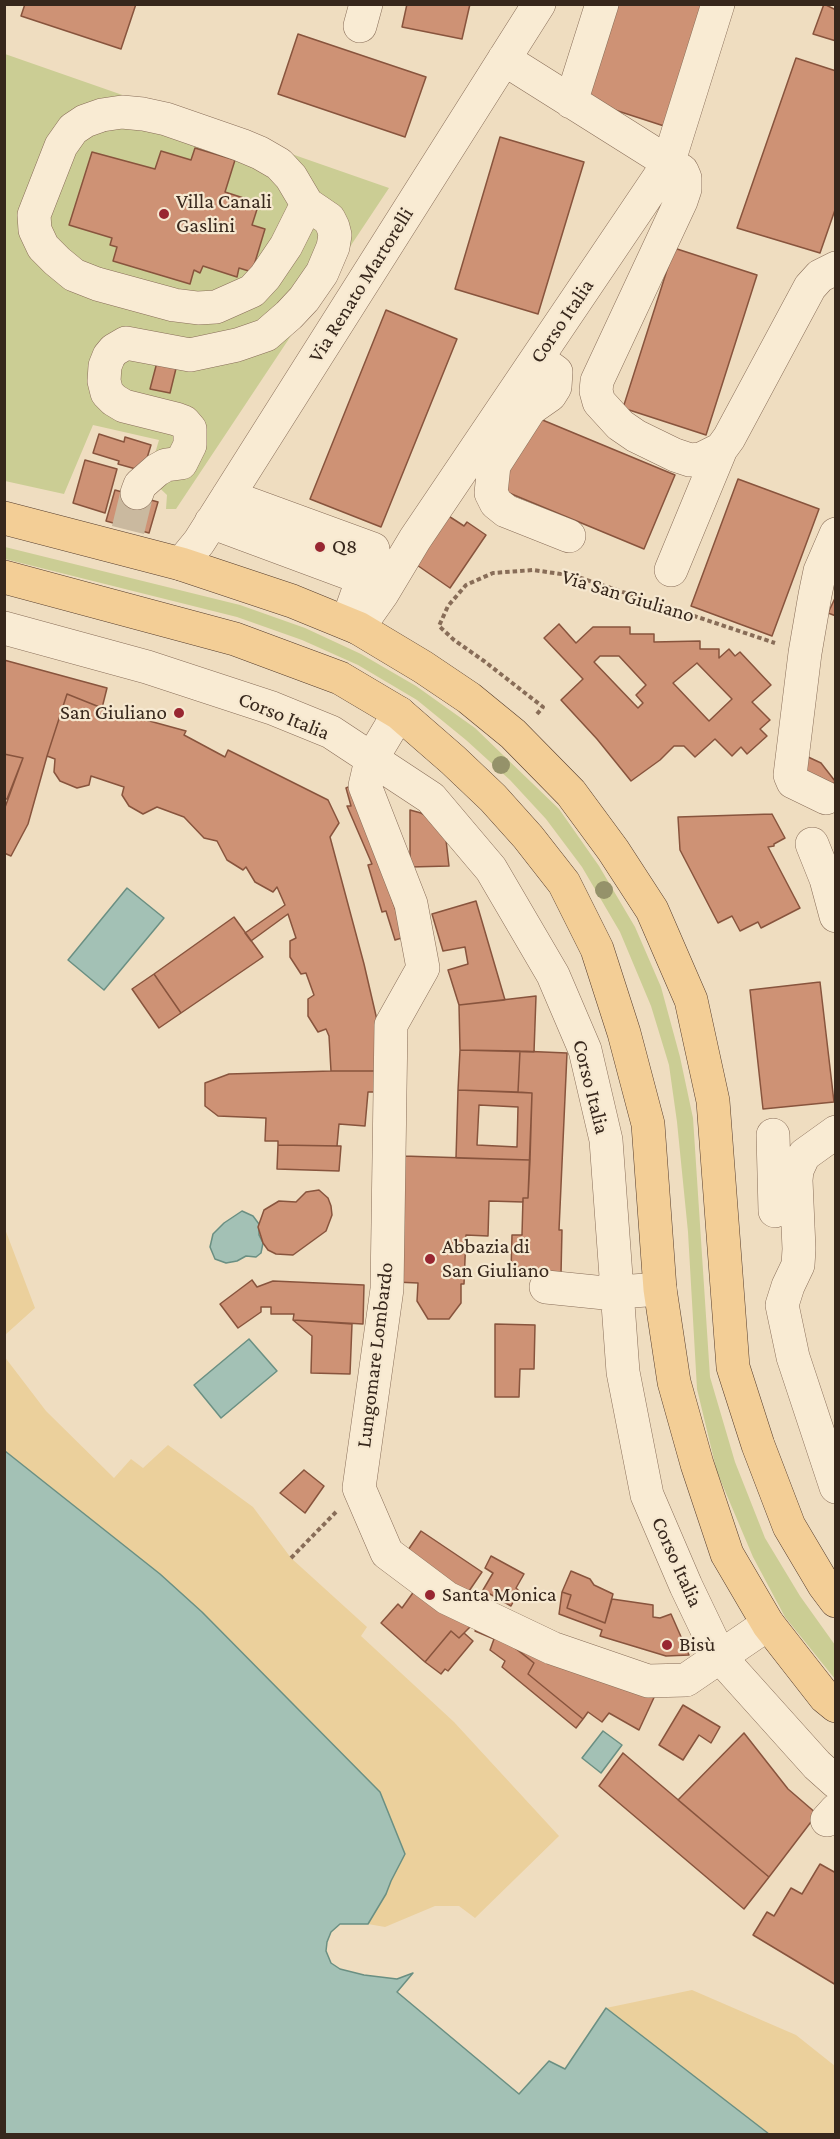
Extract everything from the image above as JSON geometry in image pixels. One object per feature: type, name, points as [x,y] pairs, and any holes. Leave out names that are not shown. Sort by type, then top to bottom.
[{"type":"main road","points":[[4,518],[125,539],[181,564],[292,601],[353,626],[423,667],[469,698],[513,734],[571,793],[613,850],[652,910],[691,1000],[713,1101],[733,1367],[758,1445],[789,1526],[836,1601]]},
{"type":"main road","points":[[4,577],[235,639],[340,678],[399,713],[493,798],[528,837],[564,883],[597,949],[624,1033],[648,1124],[660,1289],[674,1382],[697,1464],[728,1554],[768,1624],[825,1697],[836,1706]]},
{"type":"street","name":"Via Renato Martorelli","points":[[181,564],[199,542],[539,4]]},
{"type":"street","points":[[571,102],[602,4]]},
{"type":"street","name":"Corso Italia","points":[[353,626],[382,594],[415,539],[668,164],[718,4]]},
{"type":"street","points":[[504,59],[682,171],[685,178],[685,189],[597,381],[596,391],[599,402],[620,425],[675,456],[690,460],[701,459],[721,449]]},
{"type":"street","points":[[138,493],[140,484],[157,471],[166,465],[181,463],[190,445],[190,429],[184,422],[124,406],[114,400],[108,393],[104,381],[105,366],[109,356],[126,343],[190,355],[237,345],[266,335],[304,299],[325,266],[335,235],[329,219],[307,204],[291,177],[279,164],[260,153],[166,119],[122,112],[102,115],[85,121],[73,129],[61,146],[34,215],[35,230],[43,247],[74,274],[97,284],[174,305],[198,308],[216,307],[252,291],[265,277],[286,246],[307,204]]},
{"type":"street","points":[[671,570],[721,449],[810,287],[820,276],[836,268]]},
{"type":"street","points":[[537,358],[556,372],[555,387],[550,395],[530,409],[494,465],[491,492],[496,503],[506,510],[569,536]]},
{"type":"street","points":[[220,509],[374,549],[362,578],[353,626]]},
{"type":"street","points":[[826,798],[793,782],[790,775],[805,652],[820,571],[836,534]]},
{"type":"street","name":"Corso Italia","points":[[4,628],[147,667],[272,708],[331,732],[431,798],[491,869],[553,975],[585,1050],[606,1140],[623,1371],[647,1495],[686,1586],[720,1656],[817,1765],[836,1782]]},
{"type":"street","name":"Lungomare Lombardo","points":[[359,1488],[387,1289],[391,1025],[423,968],[411,904],[365,786],[371,759],[399,713]]},
{"type":"street","points":[[812,844],[826,879],[836,916]]},
{"type":"street","points":[[782,1305],[798,1265],[797,1170],[808,1150],[836,1132]]},
{"type":"street","points":[[773,1135],[777,1262],[782,1305],[793,1357],[836,1487]]},
{"type":"street","points":[[546,1287],[605,1293],[660,1289]]},
{"type":"street","points":[[359,1488],[387,1553],[447,1598],[552,1648],[648,1681],[686,1680],[768,1624]]},
{"type":"path","name":"Via San Giuliano","points":[[533,719],[543,707],[454,640],[439,626],[448,606],[466,585],[494,573],[533,570],[575,576],[805,652]]},
{"type":"path","points":[[291,1558],[359,1488]]},
{"type":"green space","points":[[5,54],[389,188],[176,509],[166,509],[167,495],[148,477],[159,440],[93,425],[64,494],[5,481]]},
{"type":"green space","points":[[5,547],[240,605],[305,628],[361,654],[416,686],[475,728],[559,809],[599,866],[635,927],[661,987],[680,1057],[693,1118],[710,1377],[735,1462],[765,1538],[800,1596],[835,1645],[835,1679],[785,1617],[753,1557],[717,1472],[697,1389],[688,1232],[669,1065],[651,1006],[620,932],[582,867],[546,819],[510,780],[466,740],[417,700],[358,665],[302,640],[237,617],[5,559]]},
{"type":"sand","points":[[5,1229],[35,1308],[4,1335]]},
{"type":"sand","points":[[4,1356],[46,1411],[114,1478],[131,1459],[143,1468],[168,1445],[253,1507],[291,1558],[367,1627],[361,1636],[454,1722],[559,1836],[475,1918],[459,1906],[435,1906],[385,1927],[368,1924],[386,1894],[405,1854],[380,1792],[202,1612],[160,1574],[5,1451]]},
{"type":"sand","points":[[692,1990],[796,2035],[835,2066],[835,2134],[769,2134],[606,2008]]},
{"type":"shaded area","points":[[127,888],[164,918],[104,990],[68,960]]},
{"type":"shaded area","points":[[242,1211],[253,1216],[259,1224],[259,1235],[263,1243],[261,1253],[256,1257],[246,1256],[226,1263],[215,1259],[210,1247],[213,1234]]},
{"type":"shaded area","points":[[249,1339],[277,1371],[221,1418],[194,1385]]},
{"type":"shaded area","points":[[5,1451],[160,1574],[202,1612],[380,1792],[405,1854],[386,1894],[368,1924],[340,1924],[331,1932],[326,1951],[331,1963],[340,1969],[364,1975],[397,1979],[413,1973],[397,1992],[519,2094],[549,2061],[565,2069],[606,2008],[769,2134],[5,2134]]},
{"type":"shaded area","points":[[603,1731],[622,1745],[601,1773],[582,1758]]},
{"type":"building","points":[[25,4],[136,4],[121,49],[21,16]]},
{"type":"building","points":[[407,4],[470,4],[462,39],[402,27]]},
{"type":"building","points":[[611,4],[703,4],[664,126],[581,99]]},
{"type":"building","points":[[824,4],[836,10],[836,41],[813,34]]},
{"type":"building","points":[[298,34],[426,77],[405,137],[278,94]]},
{"type":"building","points":[[796,58],[836,71],[836,207],[820,253],[737,228]]},
{"type":"building","points":[[500,137],[584,162],[538,314],[455,289]]},
{"type":"building","name":"Villa Canali Gaslini","points":[[195,148],[235,160],[225,192],[259,203],[252,225],[265,229],[252,272],[239,268],[237,277],[203,266],[200,273],[194,270],[190,284],[113,261],[117,247],[110,245],[112,238],[69,225],[92,152],[155,169],[161,151],[191,160]]},
{"type":"building","points":[[674,248],[757,275],[706,435],[623,408]]},
{"type":"building","points":[[386,310],[457,339],[381,527],[310,499]]},
{"type":"building","points":[[162,343],[181,348],[170,393],[150,389]]},
{"type":"building","points":[[528,414],[675,475],[644,549],[497,488]]},
{"type":"building","points":[[99,434],[124,442],[125,437],[151,445],[143,471],[118,464],[119,461],[93,453]]},
{"type":"building","points":[[85,460],[117,469],[105,513],[73,503]]},
{"type":"building","points":[[738,479],[819,509],[772,636],[691,606]]},
{"type":"building","points":[[115,490],[158,502],[149,533],[106,521]]},
{"type":"building","points":[[447,515],[464,526],[467,522],[486,535],[450,588],[414,563]]},
{"type":"building","points":[[836,596],[836,616],[828,613]]},
{"type":"building","points":[[559,624],[576,643],[593,627],[630,627],[630,634],[654,634],[654,642],[700,641],[700,649],[719,649],[719,658],[729,649],[735,656],[740,652],[771,685],[752,702],[770,720],[760,729],[767,736],[747,754],[741,747],[732,756],[715,739],[695,757],[684,746],[674,746],[660,760],[631,781],[561,700],[583,679],[544,638]],"holes":[[[600,656],[619,656],[646,685],[636,695],[643,703],[638,708],[594,662]],[[697,663],[732,699],[709,721],[673,683]]]},
{"type":"building","points":[[4,660],[107,688],[102,708],[67,694],[28,824],[11,856],[4,853],[4,810],[23,758],[4,754]]},
{"type":"building","points":[[67,694],[102,708],[186,731],[184,735],[225,757],[228,750],[328,800],[339,823],[330,837],[380,1033],[376,1071],[331,1071],[329,1036],[326,1029],[318,1032],[308,1016],[308,999],[314,995],[306,973],[301,974],[290,957],[290,941],[296,938],[288,914],[251,941],[245,933],[285,905],[277,887],[273,892],[255,882],[246,867],[243,870],[227,860],[217,841],[204,838],[184,817],[157,807],[143,814],[129,806],[122,795],[124,787],[91,776],[89,785],[77,788],[60,781],[54,772],[55,759],[47,756]]},
{"type":"building","points":[[4,754],[23,758],[7,799],[4,799]]},
{"type":"building","points":[[806,756],[821,763],[835,781],[830,791],[804,779]]},
{"type":"building","points":[[353,785],[405,937],[395,940],[386,911],[382,912],[368,865],[372,864],[347,806],[351,806],[346,788]]},
{"type":"building","points":[[410,810],[434,820],[446,840],[449,866],[410,867]]},
{"type":"building","points":[[772,814],[785,838],[774,846],[768,847],[800,908],[761,928],[758,922],[740,931],[732,916],[718,923],[680,850],[678,817]]},
{"type":"building","points":[[476,901],[505,1000],[459,1005],[448,970],[468,964],[465,947],[443,951],[432,914]]},
{"type":"building","points":[[234,917],[263,957],[181,1013],[154,974]]},
{"type":"building","points":[[154,974],[181,1013],[159,1028],[132,989]]},
{"type":"building","points":[[820,982],[834,1102],[763,1109],[750,990]]},
{"type":"building","points":[[536,996],[534,1052],[460,1050],[459,1005]]},
{"type":"building","points":[[460,1050],[520,1051],[518,1092],[458,1090]]},
{"type":"building","points":[[520,1051],[567,1053],[559,1230],[562,1230],[561,1274],[511,1272],[512,1235],[522,1235],[523,1198],[528,1198],[532,1093],[518,1092]]},
{"type":"building","points":[[376,1071],[374,1092],[368,1092],[365,1126],[339,1124],[337,1146],[278,1145],[278,1141],[265,1141],[266,1118],[218,1116],[205,1106],[205,1083],[229,1074]]},
{"type":"building","points":[[458,1090],[532,1093],[530,1160],[456,1158]],"holes":[[[479,1105],[518,1107],[517,1147],[477,1145]]]},
{"type":"building","points":[[278,1145],[341,1146],[339,1171],[277,1169]]},
{"type":"building","name":"Abbazia di San Giuliano","points":[[403,1156],[530,1160],[528,1198],[523,1198],[523,1202],[489,1201],[488,1236],[466,1235],[461,1303],[449,1319],[428,1319],[417,1301],[418,1283],[395,1282]]},
{"type":"building","points":[[319,1190],[328,1198],[331,1206],[332,1215],[326,1231],[293,1255],[276,1254],[268,1250],[258,1227],[264,1210],[279,1201],[296,1202],[306,1192]]},
{"type":"building","points":[[252,1280],[257,1287],[273,1281],[364,1285],[363,1324],[293,1320],[294,1314],[271,1314],[271,1307],[261,1307],[261,1312],[238,1328],[220,1304]]},
{"type":"building","points":[[293,1320],[352,1324],[350,1374],[311,1373],[312,1336]]},
{"type":"building","points":[[495,1324],[535,1325],[534,1369],[520,1369],[519,1397],[495,1397]]},
{"type":"building","points":[[304,1470],[324,1486],[305,1513],[280,1493]]},
{"type":"building","points":[[421,1531],[482,1572],[467,1594],[406,1553]]},
{"type":"building","points":[[491,1556],[524,1574],[516,1588],[519,1591],[511,1606],[483,1590],[493,1573],[485,1568]]},
{"type":"building","points":[[571,1571],[590,1579],[594,1585],[613,1594],[605,1623],[567,1608],[571,1595],[562,1592]]},
{"type":"building","points":[[420,1583],[471,1626],[459,1638],[451,1631],[425,1662],[381,1623],[398,1604],[402,1608]]},
{"type":"building","points":[[562,1592],[571,1595],[567,1608],[605,1623],[612,1599],[653,1605],[653,1617],[660,1618],[671,1614],[689,1655],[666,1656],[600,1636],[602,1630],[559,1614]]},
{"type":"building","points":[[480,1619],[534,1663],[528,1674],[583,1719],[576,1728],[502,1667],[505,1661],[490,1650],[494,1639],[475,1631]]},
{"type":"building","points":[[451,1631],[459,1638],[464,1633],[473,1641],[448,1671],[445,1669],[441,1674],[425,1662]]},
{"type":"building","points":[[511,1645],[657,1691],[639,1730],[609,1713],[602,1722],[588,1712],[583,1719],[528,1674],[534,1663]]},
{"type":"building","points":[[683,1705],[720,1727],[711,1743],[699,1735],[683,1760],[659,1745]]},
{"type":"building","points":[[744,1733],[788,1789],[817,1814],[769,1877],[678,1800]]},
{"type":"building","points":[[623,1753],[769,1877],[744,1909],[599,1786]]},
{"type":"building","points":[[820,1864],[836,1873],[836,1985],[753,1935],[767,1912],[774,1916],[791,1888],[802,1894]]},
{"type":"tunnel","points":[[128,530],[137,493]]},
{"type":"place","name":"Villa Canali Gaslini","points":[[164,214]]},
{"type":"place","name":"Q8","points":[[320,547]]},
{"type":"place","name":"San Giuliano","points":[[179,713]]},
{"type":"place","name":"Abbazia di San Giuliano","points":[[430,1259]]},
{"type":"place","name":"Santa Monica","points":[[430,1595]]},
{"type":"place","name":"Bisù","points":[[667,1645]]}]
